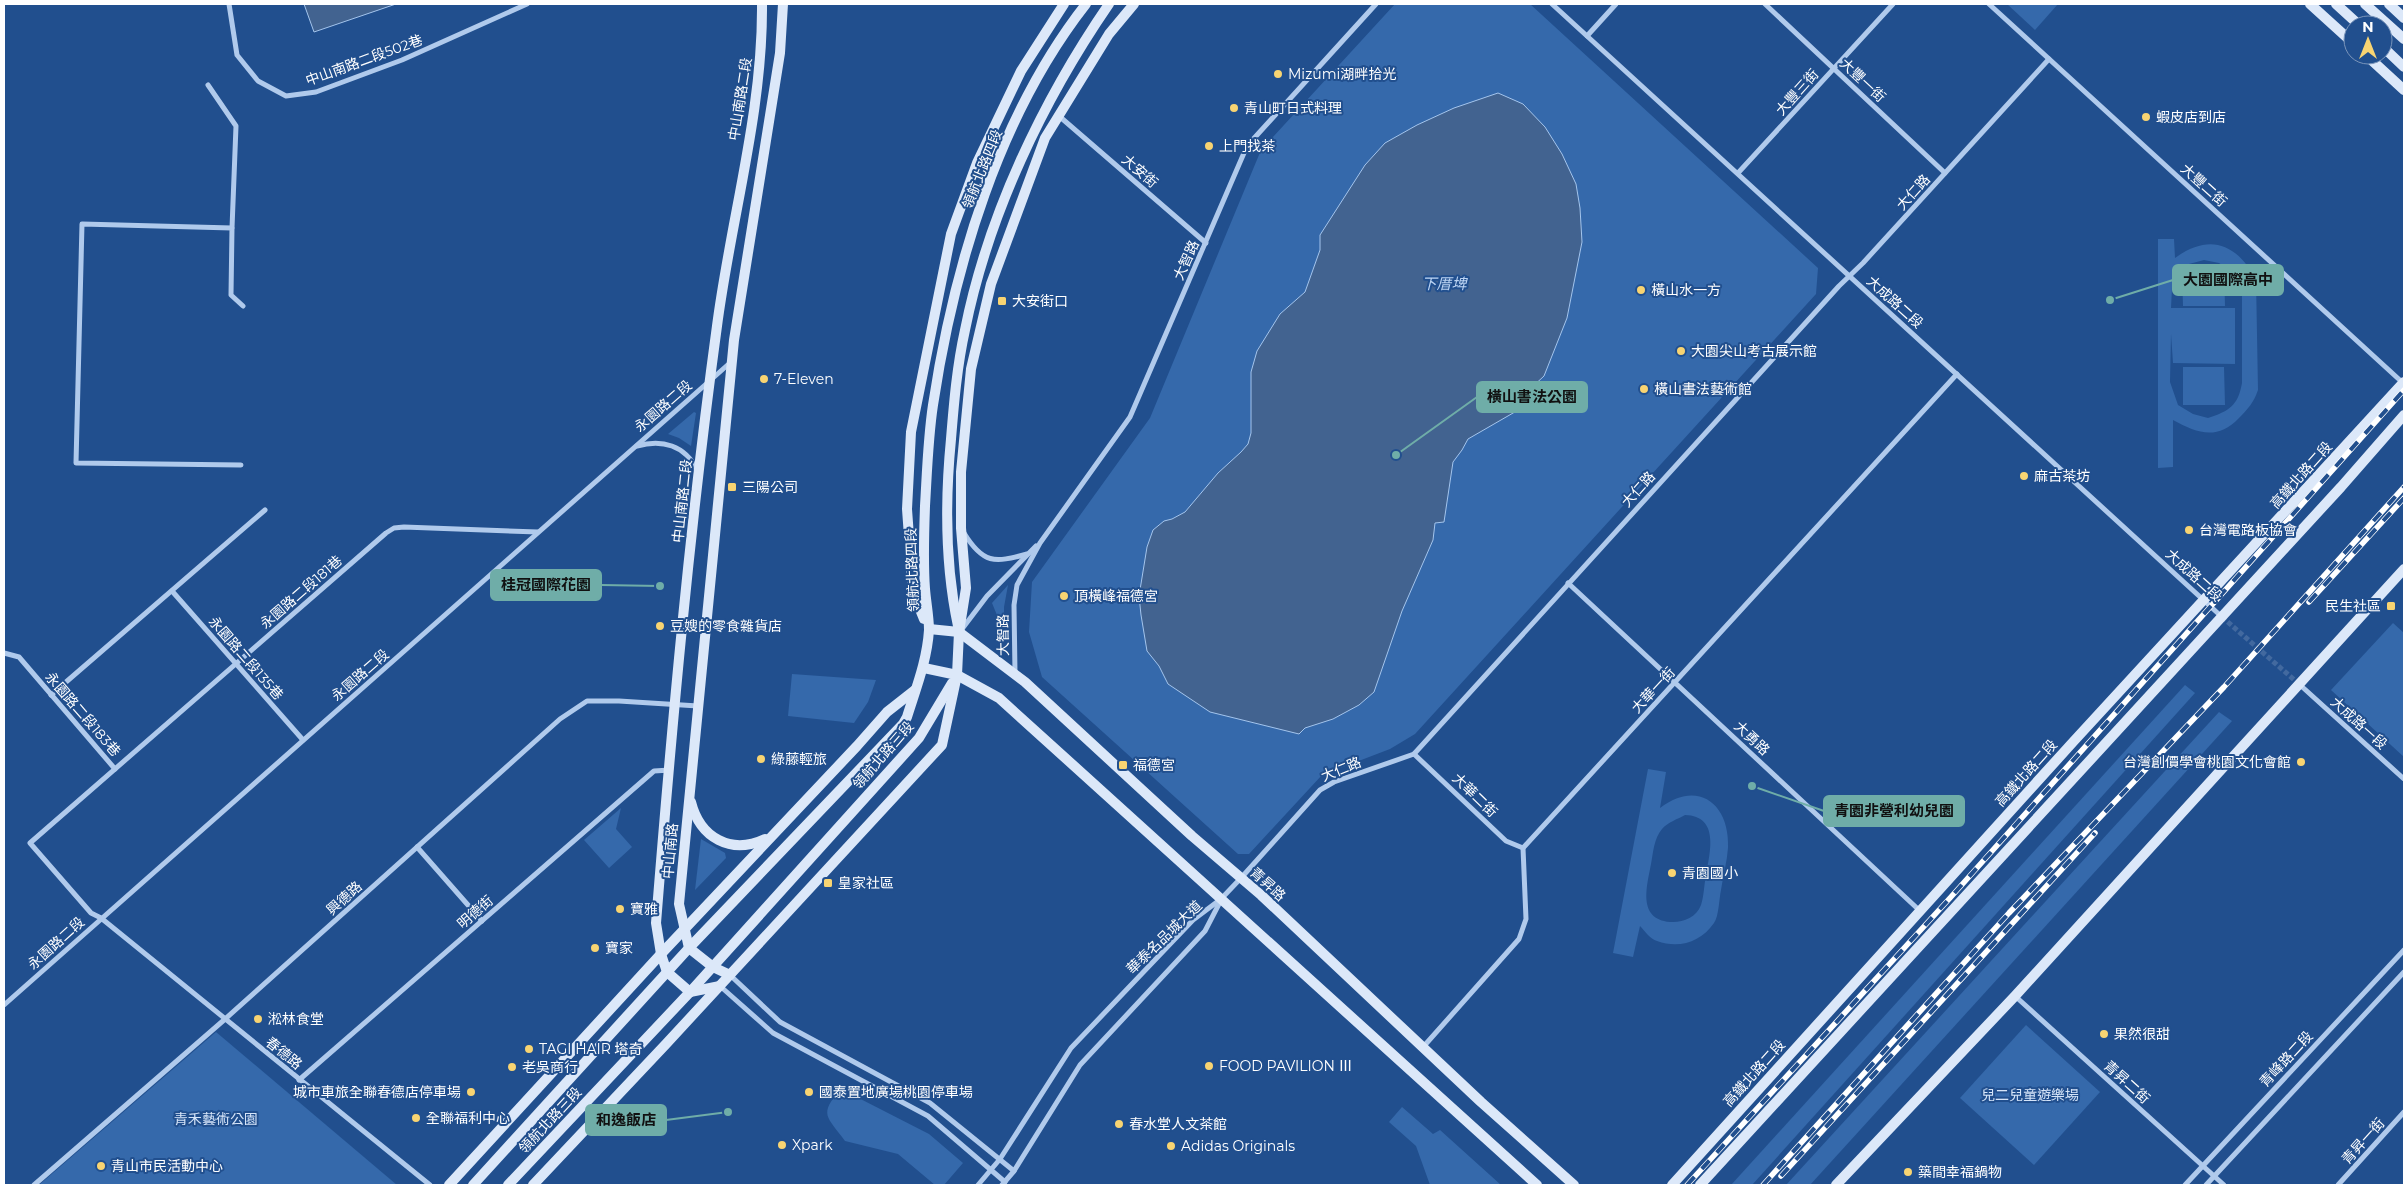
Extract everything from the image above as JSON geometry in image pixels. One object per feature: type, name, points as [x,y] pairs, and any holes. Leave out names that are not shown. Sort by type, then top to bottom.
[{"type":"street","name":"中山南路二段502巷","points":[[229,4],[237,55],[258,81],[286,96],[316,92],[402,60],[527,4]]},
{"type":"street","name":"中山南路二段","points":[[667,972],[661,954],[656,922],[698,473],[720,297],[755,102],[760,61],[762,4]]},
{"type":"street","points":[[771,836],[755,844],[737,845],[717,841],[702,828],[694,814],[689,797],[731,362],[780,53],[782,4]]},
{"type":"street","name":"領航北路四段","points":[[929,629],[913,592],[907,509],[911,432],[951,234],[977,163],[1021,71],[1064,4]]},
{"type":"street","name":"領航北路四段","points":[[929,629],[924,574],[926,498],[932,406],[951,314],[972,232],[993,173],[1025,101],[1067,28],[1086,4]]},
{"type":"street","points":[[959,632],[950,592],[946,486],[955,389],[965,329],[982,268],[1007,192],[1045,109],[1068,68],[1109,4]]},
{"type":"street","points":[[533,1185],[720,986],[942,744],[957,675],[959,632],[966,588],[961,528],[962,472],[971,370],[991,284],[1045,138],[1109,34],[1134,4]]},
{"type":"street","name":"大智路","points":[[1015,674],[1013,637],[1016,591],[1026,566],[1040,543],[1130,417],[1247,146],[1376,4]]},
{"type":"street","name":"大成路二段","points":[[1552,4],[2222,617]]},
{"type":"street","points":[[1587,36],[1616,4]]},
{"type":"street","name":"大豐一街","points":[[1765,4],[1945,173]]},
{"type":"street","name":"大豐三街","points":[[1738,173],[1893,4]]},
{"type":"street","name":"大豐二街","points":[[1989,4],[2404,382]]},
{"type":"street","points":[[2310,4],[2343,34]]},
{"type":"street","points":[[2336,4],[2348,15]]},
{"type":"street","points":[[2365,4],[2404,39]]},
{"type":"street","points":[[2389,4],[2404,18]]},
{"type":"street","points":[[2393,57],[2404,67]]},
{"type":"street","name":"大仁路","points":[[1221,899],[1320,790],[1334,782],[1414,754],[1568,583],[2050,59]]},
{"type":"street","points":[[2377,65],[2404,90]]},
{"type":"street","points":[[208,85],[236,126],[230,295],[243,306]]},
{"type":"street","name":"大安街","points":[[1059,116],[1206,243]]},
{"type":"street","points":[[232,228],[82,224],[76,463],[241,465]]},
{"type":"street","name":"永園路二段","points":[[4,1005],[731,362]]},
{"type":"street","name":"大華一街","points":[[1523,848],[1957,374]]},
{"type":"street","name":"高鐵北路二段","points":[[1672,1185],[1920,910],[2404,382]]},
{"type":"street","points":[[1700,1185],[2222,617],[2404,415]]},
{"type":"street","points":[[634,447],[654,442],[670,445],[693,462],[698,473]]},
{"type":"street","points":[[51,695],[264,510]]},
{"type":"street","name":"永園路二段181巷","points":[[115,769],[394,528],[538,532]]},
{"type":"street","points":[[961,528],[975,552],[990,559],[1008,559],[1028,554]]},
{"type":"street","name":"大智路","points":[[959,632],[987,596],[1040,543]]},
{"type":"street","points":[[1836,1185],[2015,996],[2404,569]]},
{"type":"street","name":"大勇路","points":[[1568,583],[1920,910]]},
{"type":"street","name":"永園路二段135巷","points":[[172,591],[303,740]]},
{"type":"street","points":[[929,629],[959,632]]},
{"type":"street","name":"領航北路三段","points":[[473,1185],[689,948],[903,724],[924,668],[929,629]]},
{"type":"street","name":"青昇路","points":[[959,632],[1015,674],[1424,1046],[1480,1102],[1574,1185]]},
{"type":"street","name":"永園路二段183巷","points":[[4,653],[19,658],[115,769],[30,843],[91,913],[101,918]]},
{"type":"street","points":[[924,668],[957,675],[999,698],[1537,1185]]},
{"type":"street","name":"領航北路三段","points":[[508,1185],[690,992],[919,738],[957,675]]},
{"type":"street","name":"大成路一段","points":[[2299,684],[2404,779]]},
{"type":"street","name":"領航北路三段","points":[[449,1185],[771,836],[888,712],[916,689]]},
{"type":"street","name":"興德路","points":[[34,1185],[224,1020],[560,719],[587,701],[698,706]]},
{"type":"street","name":"大華二街","points":[[1414,754],[1506,841],[1523,848]]},
{"type":"street","name":"明德街","points":[[299,1080],[654,771],[670,770]]},
{"type":"street","name":"中山南路","points":[[689,797],[679,904],[689,948]]},
{"type":"street","points":[[417,847],[482,921]]},
{"type":"street","points":[[1424,1046],[1519,939],[1526,919],[1523,848]]},
{"type":"street","name":"華泰名品城大道","points":[[978,1185],[1000,1159],[1071,1048],[1193,920],[1221,899]]},
{"type":"street","name":"華泰名品城大道","points":[[1003,1184],[1014,1171],[1080,1065],[1205,931],[1221,899]]},
{"type":"street","name":"春德路","points":[[101,918],[224,1020],[430,1185]]},
{"type":"street","points":[[689,948],[713,966],[730,975],[780,1022],[930,1103],[1014,1171]]},
{"type":"street","name":"青峰路二段","points":[[2185,1185],[2404,950]]},
{"type":"street","points":[[667,972],[690,992],[720,986]]},
{"type":"street","name":"青峰路二段","points":[[2206,1185],[2404,972]]},
{"type":"street","points":[[720,986],[773,1033],[928,1116],[991,1171],[1003,1184]]},
{"type":"street","name":"青昇二街","points":[[2015,996],[2224,1185]]},
{"type":"street","name":"青昇一街","points":[[2338,1185],[2404,1112]]},
{"type":"green space","points":[[1395,4],[1530,4],[1818,268],[1816,294],[1415,734],[1390,749],[1322,775],[1249,854],[1238,854],[1042,677],[1029,632],[1032,582],[1150,418],[1261,150]]},
{"type":"green space","points":[[2007,4],[2058,4],[2035,30]]},
{"type":"green space","points":[[2158,239],[2174,239],[2175,258],[2187,250],[2199,246],[2210,244],[2221,246],[2231,250],[2240,257],[2256,279],[2258,390],[2253,402],[2245,412],[2223,430],[2215,432],[2199,431],[2173,420],[2173,467],[2158,468]],"holes":[[[2204,260],[2219,263],[2232,272],[2242,293],[2242,383],[2238,397],[2231,407],[2222,413],[2208,418],[2193,414],[2178,405],[2170,382],[2171,334],[2173,363],[2235,364],[2235,308],[2171,308],[2172,288],[2182,273],[2183,306],[2225,306],[2224,269],[2185,269],[2189,264]]]},
{"type":"green space","points":[[2183,367],[2224,367],[2225,405],[2183,405]]},
{"type":"green space","points":[[694,412],[696,413],[691,446],[679,438],[668,434]]},
{"type":"green space","points":[[1008,585],[1004,607],[1004,625],[1001,625],[992,603]]},
{"type":"green space","points":[[2393,623],[2404,633],[2404,757],[2331,690]]},
{"type":"green space","points":[[792,674],[876,680],[868,702],[854,723],[788,716]]},
{"type":"green space","points":[[2185,685],[2195,693],[1752,1185],[1731,1185]]},
{"type":"green space","points":[[2219,712],[2232,721],[1810,1185],[1786,1185]]},
{"type":"green space","points":[[1648,769],[1666,772],[1660,808],[1674,800],[1687,796],[1699,796],[1717,808],[1724,819],[1728,848],[1717,916],[1709,930],[1703,935],[1681,944],[1654,940],[1640,926],[1633,957],[1613,953]],"holes":[[[1685,815],[1696,817],[1704,822],[1710,837],[1709,856],[1701,905],[1696,913],[1679,922],[1660,920],[1648,908],[1647,900],[1648,882],[1656,841],[1662,829],[1670,823]]]},
{"type":"green space","points":[[621,808],[616,829],[632,847],[609,868],[584,840]]},
{"type":"green space","points":[[701,839],[725,853],[726,858],[695,890]]},
{"type":"green space","name":"兒二兒童遊樂場","points":[[2026,1025],[2100,1092],[2034,1165],[1960,1098]]},
{"type":"green space","name":"青禾藝術公園","points":[[216,1032],[397,1185],[39,1185]]},
{"type":"green space","points":[[841,1089],[929,1134],[963,1163],[944,1185],[935,1185],[898,1154],[845,1141],[830,1120],[827,1110]]},
{"type":"green space","points":[[1402,1107],[1433,1134],[1440,1130],[1501,1185],[1430,1185],[1416,1146],[1389,1122]]},
{"type":"water","points":[[304,4],[396,4],[314,32]]},
{"type":"water","name":"下厝埤","points":[[1498,93],[1523,104],[1545,127],[1562,154],[1576,184],[1580,208],[1582,242],[1567,318],[1544,376],[1529,390],[1520,409],[1468,439],[1453,462],[1444,522],[1435,523],[1433,540],[1402,611],[1374,692],[1359,705],[1333,719],[1305,728],[1299,734],[1210,712],[1168,684],[1159,666],[1147,651],[1139,596],[1147,547],[1153,530],[1164,521],[1185,512],[1218,473],[1248,444],[1251,433],[1251,372],[1257,351],[1280,314],[1305,292],[1320,250],[1320,235],[1365,165],[1385,143],[1417,125],[1454,108]]},
{"type":"tunnel","points":[[2222,617],[2299,684]]},
{"type":"railway","points":[[1687,1185],[1950,898],[2404,390]]},
{"type":"railway","points":[[1763,1185],[2009,913],[2224,687],[2404,487]]},
{"type":"railway","points":[[2309,602],[2404,498]]},
{"type":"railway","points":[[1781,1176],[2095,833]]},
{"type":"place","name":"Mizumi湖畔拾光","points":[[1278,74]]},
{"type":"place","name":"青山町日式料理","points":[[1234,108]]},
{"type":"place","name":"蝦皮店到店","points":[[2146,117]]},
{"type":"place","name":"上門找茶","points":[[1209,146]]},
{"type":"place","name":"橫山水一方","points":[[1641,290]]},
{"type":"place","name":"大園國際高中","points":[[2110,300]]},
{"type":"place","name":"大安街口","points":[[1002,301]]},
{"type":"place","name":"大園尖山考古展示館","points":[[1681,351]]},
{"type":"place","name":"7-Eleven","points":[[764,379]]},
{"type":"place","name":"橫山書法藝術館","points":[[1644,389]]},
{"type":"place","name":"橫山書法公園","points":[[1396,455]]},
{"type":"place","name":"麻古茶坊","points":[[2024,476]]},
{"type":"place","name":"三陽公司","points":[[732,487]]},
{"type":"place","name":"台灣電路板協會","points":[[2189,530]]},
{"type":"place","name":"桂冠國際花園","points":[[660,586]]},
{"type":"place","name":"頂橫峰福德宮","points":[[1064,596]]},
{"type":"place","name":"民生社區","points":[[2391,606]]},
{"type":"place","name":"豆嫂的零食雜貨店","points":[[660,626]]},
{"type":"place","name":"綠藤輕旅","points":[[761,759]]},
{"type":"place","name":"台灣創價學會桃園文化會館","points":[[2301,762]]},
{"type":"place","name":"福德宮","points":[[1123,765]]},
{"type":"place","name":"青園非營利幼兒園","points":[[1752,786]]},
{"type":"place","name":"青園國小","points":[[1672,873]]},
{"type":"place","name":"皇家社區","points":[[828,883]]},
{"type":"place","name":"寶雅","points":[[620,909]]},
{"type":"place","name":"寶家","points":[[595,948]]},
{"type":"place","name":"淞林食堂","points":[[258,1019]]},
{"type":"place","name":"果然很甜","points":[[2104,1034]]},
{"type":"place","name":"TAGI HAIR 塔奇","points":[[529,1049]]},
{"type":"place","name":"FOOD PAVILION Ⅲ","points":[[1209,1066]]},
{"type":"place","name":"老吳商行","points":[[512,1067]]},
{"type":"place","name":"城市車旅全聯春德店停車場","points":[[471,1092]]},
{"type":"place","name":"國泰置地廣場桃園停車場","points":[[809,1092]]},
{"type":"place","name":"和逸飯店","points":[[728,1112]]},
{"type":"place","name":"全聯福利中心","points":[[416,1118]]},
{"type":"place","name":"春水堂人文茶館","points":[[1119,1124]]},
{"type":"place","name":"Xpark","points":[[782,1145]]},
{"type":"place","name":"Adidas Originals","points":[[1171,1146]]},
{"type":"place","name":"青山市民活動中心","points":[[101,1166]]},
{"type":"place","name":"築間幸福鍋物","points":[[1908,1172]]}]
